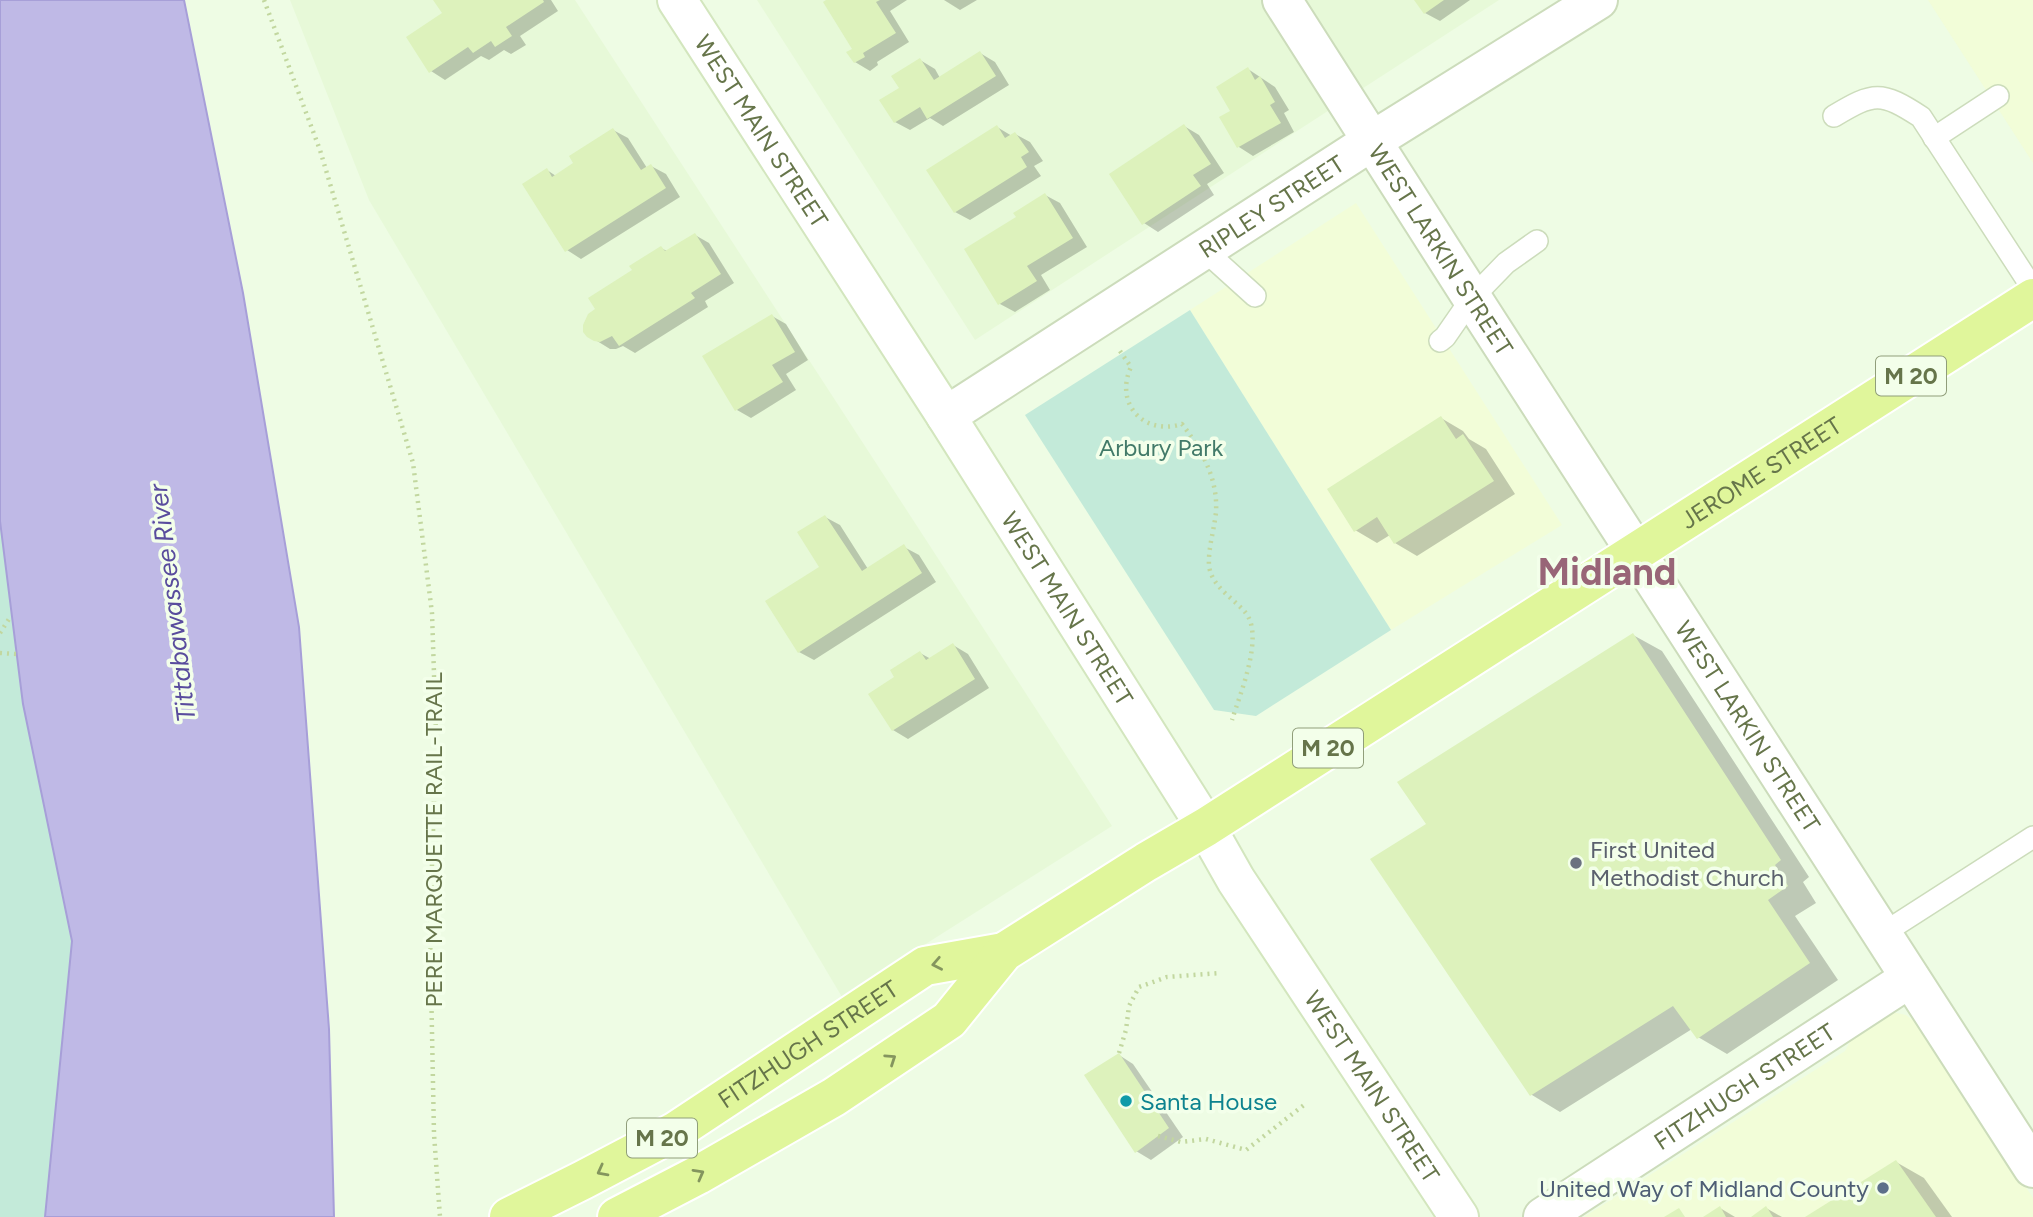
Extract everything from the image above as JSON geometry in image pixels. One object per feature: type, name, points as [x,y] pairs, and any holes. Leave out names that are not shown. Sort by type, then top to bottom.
[{"type":"highway","name":"JEROME STREET","points":[[1206,827],[2033,298]]},
{"type":"highway","name":"FITZHUGH STREET","points":[[617,1217],[698,1175],[834,1097],[949,1020],[1004,952],[1206,827]]},
{"type":"highway","name":"FITZHUGH STREET","points":[[509,1217],[676,1131],[925,967],[1004,952]]},
{"type":"street","name":"WEST LARKIN STREET","points":[[1282,0],[2033,1168]]},
{"type":"street","name":"RIPLEY STREET","points":[[946,416],[1372,141],[1598,0]]},
{"type":"street","name":"WEST MAIN STREET","points":[[682,2],[1206,827],[1236,880],[1460,1217]]},
{"type":"street","name":"FITZHUGH STREET","points":[[1543,1217],[1910,978]]},
{"type":"lane","points":[[1834,116],[1862,100],[1883,96],[1902,104],[1921,117],[2033,289]]},
{"type":"lane","points":[[1934,138],[1998,96]]},
{"type":"lane","points":[[1440,341],[1472,298],[1506,263],[1537,241]]},
{"type":"lane","points":[[1203,250],[1255,296]]},
{"type":"lane","points":[[1882,934],[2033,837]]},
{"type":"path","name":"PERE MARQUETTE RAIL-TRAIL","points":[[264,0],[320,150],[413,463],[432,613],[436,722],[430,930],[434,1134],[440,1217]]},
{"type":"path","points":[[1120,351],[1131,367],[1126,378],[1130,407],[1140,419],[1155,426],[1170,428],[1182,424],[1195,439],[1207,462],[1215,489],[1216,513],[1209,553],[1210,570],[1217,585],[1247,614],[1252,629],[1252,655],[1232,720]]},
{"type":"path","points":[[0,633],[9,619]]},
{"type":"path","points":[[0,653],[16,654]]},
{"type":"path","points":[[1119,1053],[1129,1006],[1139,988],[1167,977],[1220,973]]},
{"type":"path","points":[[1158,1136],[1181,1142],[1206,1139],[1246,1150],[1304,1105]]},
{"type":"shaded area","points":[[290,0],[575,0],[1112,826],[842,997],[369,200]]},
{"type":"shaded area","points":[[757,0],[1499,0],[975,340]]},
{"type":"shaded area","points":[[1928,0],[2033,0],[2033,163]]},
{"type":"shaded area","points":[[1356,203],[1562,525],[1391,630],[1190,310]]},
{"type":"shaded area","points":[[1892,1012],[1906,1015],[1923,1028],[2033,1198],[2033,1217],[1584,1217],[1845,1051],[1858,1027]]},
{"type":"green space","name":"Arbury Park","points":[[1190,310],[1391,630],[1256,716],[1214,710],[1025,415]]},
{"type":"green space","points":[[0,521],[23,705],[72,941],[45,1217],[0,1217]]},
{"type":"water","name":"Tittabawassee River","points":[[0,0],[184,0],[243,293],[299,627],[329,1029],[334,1217],[45,1217],[72,941],[23,704],[0,521]]},
{"type":"building","points":[[433,0],[544,2],[506,27],[512,36],[495,47],[491,41],[473,53],[468,47],[429,73],[406,37],[442,13]]},
{"type":"building","points":[[880,0],[876,2],[896,33],[863,53],[865,57],[854,63],[846,52],[852,49],[823,2]]},
{"type":"building","points":[[1414,0],[1444,0],[1424,14]]},
{"type":"building","points":[[980,51],[996,76],[927,119],[920,107],[894,123],[879,100],[899,88],[891,76],[920,58],[934,80]]},
{"type":"building","points":[[1248,67],[1255,80],[1260,76],[1275,102],[1270,105],[1281,123],[1237,148],[1219,117],[1230,111],[1216,87]]},
{"type":"building","points":[[1184,124],[1211,164],[1193,175],[1201,186],[1142,225],[1109,174]]},
{"type":"building","points":[[997,125],[1005,138],[1015,132],[1029,152],[1021,157],[1027,167],[954,213],[926,170]]},
{"type":"building","points":[[613,128],[641,170],[651,164],[666,188],[565,252],[522,184],[547,168],[552,177],[573,163],[569,156]]},
{"type":"building","points":[[1045,193],[1073,238],[1027,266],[1037,281],[998,305],[964,249],[1016,217],[1013,213]]},
{"type":"building","points":[[695,233],[721,274],[691,293],[695,298],[619,346],[612,336],[600,342],[587,337],[583,332],[583,325],[588,314],[595,309],[588,298],[632,270],[629,266],[661,246],[665,251]]},
{"type":"building","points":[[772,314],[795,352],[772,365],[783,382],[735,411],[702,356]]},
{"type":"building","points":[[1441,416],[1456,439],[1463,434],[1494,481],[1394,544],[1377,517],[1354,532],[1327,489]]},
{"type":"building","points":[[825,515],[862,571],[904,544],[922,573],[798,653],[765,601],[819,567],[797,532]]},
{"type":"building","name":"First United Methodist Church","points":[[1633,633],[1781,860],[1775,865],[1788,886],[1768,900],[1810,963],[1697,1039],[1673,1006],[1530,1096],[1370,859],[1426,824],[1397,782]]},
{"type":"building","points":[[953,643],[975,679],[892,731],[868,694],[894,677],[890,670],[920,651],[926,660]]},
{"type":"building","name":"Santa House","points":[[1119,1053],[1169,1128],[1135,1153],[1084,1075]]},
{"type":"building","name":"United Way of Midland County","points":[[1896,1160],[1936,1217],[1805,1217]]},
{"type":"building","points":[[1720,1206],[1726,1217],[1703,1217]]},
{"type":"building","points":[[1766,1206],[1773,1217],[1751,1217]]},
{"type":"building","points":[[1679,1208],[1685,1217],[1664,1217]]},
{"type":"place","name":"First United Methodist Church","points":[[1576,863]]},
{"type":"place","name":"Santa House","points":[[1126,1101]]},
{"type":"place","name":"United Way of Midland County","points":[[1883,1188]]},
{"type":"district","name":"Midland","points":[[1607,572]]}]
